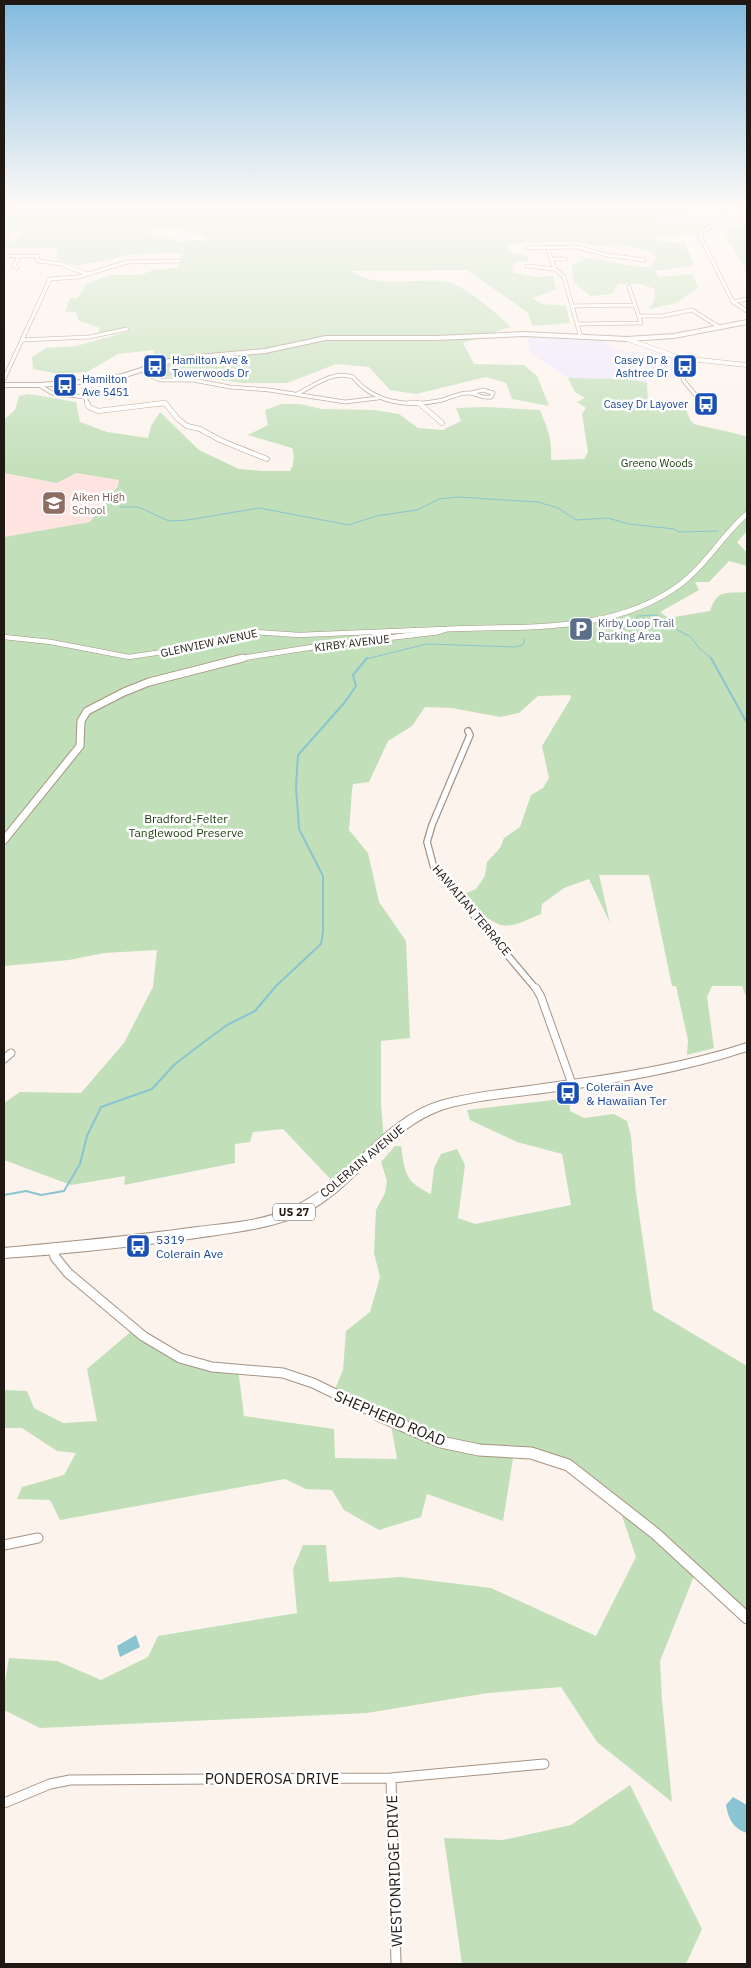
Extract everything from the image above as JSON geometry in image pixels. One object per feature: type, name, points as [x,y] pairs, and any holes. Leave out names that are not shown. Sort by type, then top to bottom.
[{"type":"main road","points":[[4,385],[38,385],[94,381],[123,376],[176,359],[258,352],[305,341],[334,337],[436,338],[524,334],[639,341],[747,322]]},
{"type":"main road","name":"COLERAIN AVENUE","points":[[4,1253],[147,1240],[256,1223],[284,1216],[326,1195],[397,1131],[425,1112],[472,1099],[694,1063],[747,1047]]},
{"type":"street","points":[[4,379],[41,299]]},
{"type":"street","points":[[570,299],[581,338]]},
{"type":"street","points":[[577,324],[640,323],[633,299]]},
{"type":"street","points":[[731,299],[733,302],[747,311]]},
{"type":"street","points":[[733,302],[747,299]]},
{"type":"street","points":[[572,306],[635,305]]},
{"type":"street","points":[[639,316],[662,316],[692,310],[719,327]]},
{"type":"street","points":[[22,340],[90,336],[115,333],[127,329]]},
{"type":"street","points":[[639,341],[664,354],[691,360],[747,365]]},
{"type":"street","points":[[691,360],[683,382],[696,396],[700,405]]},
{"type":"street","points":[[148,368],[152,372],[153,377],[160,380],[193,380],[230,387],[297,394],[345,402],[378,398],[419,403],[483,390],[493,393],[491,397],[483,398],[471,393]]},
{"type":"street","points":[[297,394],[329,379],[345,374],[353,377],[361,389],[378,398]]},
{"type":"street","points":[[38,385],[52,393],[85,398],[88,407],[98,411],[165,404],[187,426],[200,429],[220,440],[267,459]]},
{"type":"street","points":[[419,403],[442,423]]},
{"type":"street","name":"KIRBY AVENUE","points":[[4,840],[80,746],[83,737],[81,719],[84,713],[132,687],[152,679],[246,658],[438,632],[447,629],[585,622],[619,614],[658,599],[688,579],[722,537],[747,514]]},
{"type":"street","name":"GLENVIEW AVENUE","points":[[4,637],[51,642],[129,657],[216,644],[255,632],[299,635],[447,629]]},
{"type":"street","name":"HAWAIIAN TERRACE","points":[[468,731],[470,735],[426,842],[429,857],[434,868],[532,982],[541,997],[572,1084]]},
{"type":"street","points":[[4,1059],[11,1053]]},
{"type":"street","name":"SHEPHERD ROAD","points":[[53,1248],[54,1257],[68,1273],[143,1336],[180,1358],[212,1366],[273,1371],[290,1375],[313,1383],[357,1406],[441,1442],[479,1450],[531,1453],[568,1465],[581,1473],[656,1534],[747,1618]]},
{"type":"street","points":[[4,1545],[38,1538]]},
{"type":"street","name":"PONDEROSA DRIVE","points":[[4,1803],[50,1784],[70,1780],[391,1778],[544,1764]]},
{"type":"street","name":"WESTONRIDGE DRIVE","points":[[391,1778],[396,1964]]},
{"type":"shaded area","points":[[528,334],[604,339],[606,344],[621,351],[664,354],[691,359],[683,378],[647,377],[647,383],[628,379],[568,378],[529,352]]},
{"type":"shaded area","name":"Aiken High School","points":[[4,473],[57,483],[75,473],[122,480],[90,522],[4,537]]},
{"type":"green space","points":[[70,299],[477,299],[511,327],[463,343],[474,364],[524,365],[537,376],[549,406],[512,399],[506,383],[486,377],[416,394],[390,390],[369,367],[336,364],[287,383],[241,383],[194,376],[163,377],[158,362],[151,364],[154,350],[118,354],[87,372],[59,374],[33,369],[32,357],[46,348],[76,346],[130,331],[98,333],[100,328],[78,320],[76,312],[65,312]]},
{"type":"green space","points":[[508,299],[533,299],[542,304],[566,306],[570,323],[533,326],[527,312]]},
{"type":"green space","points":[[654,299],[682,299],[676,303],[649,309]]},
{"type":"green space","points":[[568,378],[628,379],[647,383],[648,407],[685,407],[690,420],[694,424],[747,437],[747,531],[737,542],[747,553],[747,566],[729,561],[709,582],[695,582],[699,590],[660,612],[668,618],[710,611],[720,595],[747,592],[747,999],[742,986],[712,986],[707,997],[714,1048],[687,1055],[688,1040],[676,986],[672,986],[649,875],[599,875],[610,923],[589,879],[564,888],[542,904],[541,914],[508,925],[496,923],[490,919],[486,920],[464,894],[476,889],[485,876],[487,862],[500,848],[504,838],[520,827],[531,795],[543,788],[549,778],[542,746],[571,698],[570,695],[538,696],[519,713],[500,717],[452,708],[425,707],[412,726],[388,741],[369,782],[353,784],[352,790],[349,830],[368,853],[379,902],[406,941],[410,1038],[381,1041],[381,1103],[384,1143],[337,1186],[283,1129],[253,1132],[250,1142],[235,1144],[235,1163],[124,1185],[125,1176],[71,1185],[4,1160],[4,1103],[20,1092],[81,1093],[124,1043],[153,987],[157,950],[104,953],[69,960],[4,966],[4,537],[90,522],[118,486],[119,480],[76,473],[57,483],[4,473],[4,420],[15,410],[19,396],[29,394],[76,402],[80,422],[107,432],[148,438],[151,426],[160,412],[199,450],[239,469],[290,471],[294,460],[292,448],[248,435],[268,425],[265,410],[282,404],[300,404],[322,409],[374,410],[399,414],[418,428],[443,430],[461,421],[456,408],[486,407],[540,410],[549,434],[551,460],[584,459],[588,452],[582,414],[586,408],[577,402],[585,398],[575,392]]},
{"type":"green space","points":[[570,1098],[570,1111],[584,1118],[614,1114],[627,1121],[631,1137],[636,1193],[653,1310],[747,1366],[747,1618],[696,1571],[660,1661],[672,1802],[597,1742],[561,1687],[488,1693],[367,1713],[40,1728],[4,1710],[4,1688],[9,1658],[57,1661],[101,1680],[148,1657],[158,1636],[297,1613],[293,1569],[303,1545],[326,1545],[329,1582],[401,1577],[491,1588],[596,1636],[636,1557],[618,1504],[581,1473],[514,1452],[503,1521],[427,1494],[421,1517],[379,1530],[344,1510],[332,1490],[306,1489],[285,1479],[60,1520],[50,1500],[17,1499],[22,1487],[64,1475],[76,1453],[57,1451],[22,1428],[4,1428],[4,1390],[27,1391],[34,1408],[63,1423],[97,1421],[87,1369],[134,1329],[180,1358],[238,1368],[244,1416],[334,1429],[335,1458],[397,1459],[390,1420],[333,1394],[343,1370],[346,1331],[370,1312],[380,1277],[374,1253],[376,1210],[385,1193],[387,1181],[381,1162],[395,1146],[401,1146],[405,1170],[411,1181],[422,1190],[431,1194],[434,1168],[441,1154],[457,1149],[465,1165],[458,1218],[475,1224],[571,1205],[562,1154],[517,1142],[470,1120],[467,1110]]},
{"type":"green space","points":[[630,1785],[702,1929],[686,1964],[462,1964],[444,1838],[503,1840],[571,1825]]},
{"type":"water","points":[[136,1635],[140,1647],[120,1657],[117,1646]]},
{"type":"water","points":[[733,1797],[747,1805],[747,1833],[735,1826],[728,1814],[726,1805]]},
{"type":"waterway","points":[[120,507],[138,507],[169,521],[188,520],[259,508],[349,525],[376,516],[417,510],[439,499],[458,497],[538,502],[558,508],[576,520],[608,518],[629,524],[674,529],[679,532],[718,531]]},
{"type":"waterway","points":[[616,632],[625,628],[638,616],[657,615],[660,621],[691,637],[699,648],[711,658]]},
{"type":"waterway","points":[[366,659],[427,644],[515,647],[523,645],[525,639]]},
{"type":"waterway","points":[[711,658],[747,723]]},
{"type":"waterway","points":[[4,1195],[26,1191],[41,1195],[64,1191],[80,1164],[87,1136],[101,1107],[152,1089],[175,1064],[200,1045],[227,1025],[255,1011],[276,986],[321,944],[323,932],[323,876],[299,829],[296,787],[298,755],[345,702],[356,686],[353,675],[366,659]]},
{"type":"place","name":"Hamilton Ave & Towerwoods Dr","points":[[155,366]]},
{"type":"place","name":"Casey Dr & Ashtree Dr","points":[[685,366]]},
{"type":"place","name":"Hamilton Ave 5451","points":[[65,385]]},
{"type":"place","name":"Casey Dr Layover","points":[[706,404]]},
{"type":"place","name":"Aiken High School","points":[[54,503]]},
{"type":"place","name":"Kirby Loop Trail Parking Area","points":[[581,629]]},
{"type":"place","name":"Colerain Ave & Hawaiian Ter","points":[[568,1093]]},
{"type":"place","name":"5319 Colerain Ave","points":[[138,1246]]},
{"type":"park label","name":"Greeno Woods","points":[[657,463]]},
{"type":"park label","name":"Bradford-Felter Tanglewood Preserve","points":[[186,825]]}]
